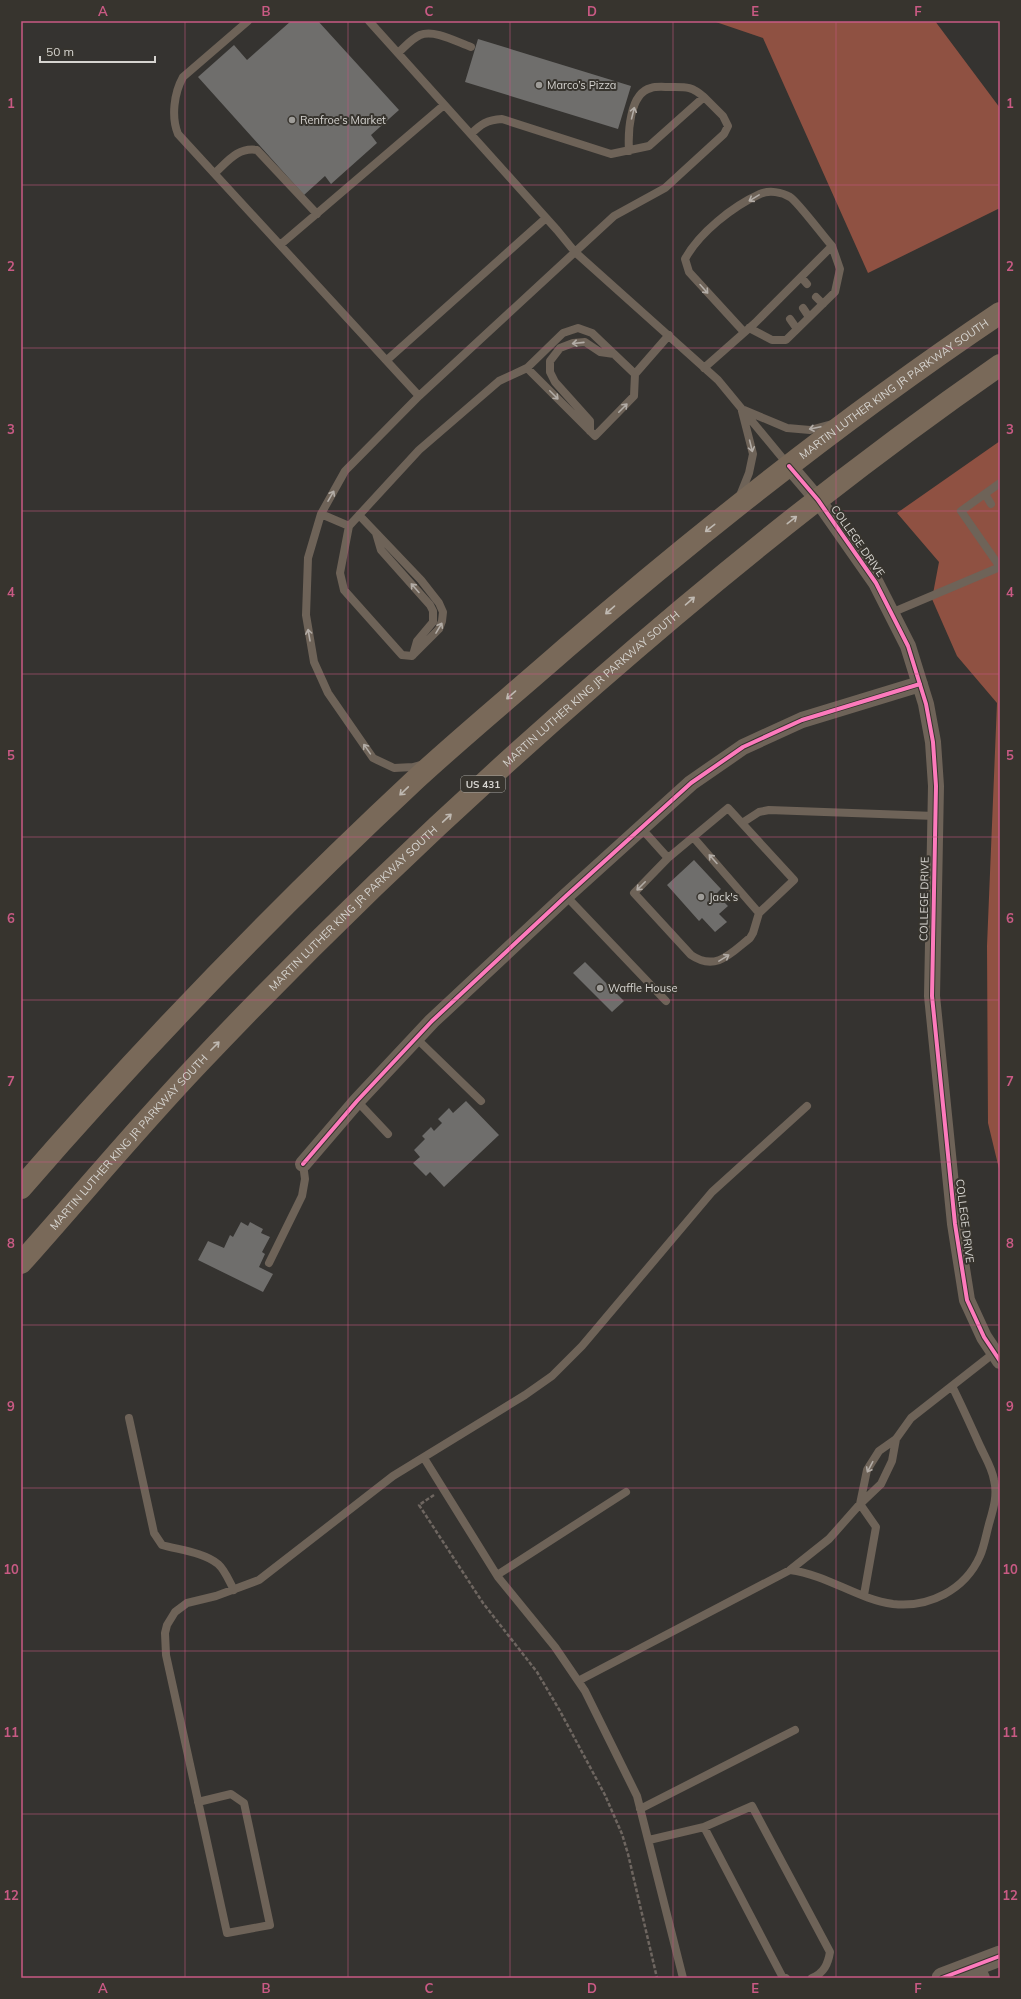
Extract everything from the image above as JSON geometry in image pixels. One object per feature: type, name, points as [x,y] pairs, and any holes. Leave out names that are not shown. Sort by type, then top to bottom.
[{"type":"highway","name":"MARTIN LUTHER KING JR PARKWAY SOUTH","points":[[21,1188],[161,1033],[213,979],[292,899],[440,758],[619,603],[789,466],[853,418],[1000,313]]},
{"type":"highway","name":"MARTIN LUTHER KING JR PARKWAY SOUTH","points":[[21,1263],[197,1064],[375,885],[519,750],[688,602],[818,500],[952,399],[1000,365]]},
{"type":"street","name":"COLLEGE DRIVE","points":[[789,466],[818,500],[876,584],[908,646],[920,684],[933,742],[936,786],[932,996],[955,1224],[967,1300],[984,1337],[997,1357]]},
{"type":"street","points":[[303,1164],[357,1101],[416,1038],[566,896],[691,783],[743,748],[802,720],[920,684]]},
{"type":"street","points":[[942,1978],[979,1971],[1000,1956]]},
{"type":"lane","points":[[248,21],[183,77],[178,87],[175,120],[178,134],[419,396]]},
{"type":"lane","points":[[369,21],[575,252],[718,380],[789,466]]},
{"type":"lane","points":[[398,53],[413,39],[421,34],[434,34],[471,47]]},
{"type":"lane","points":[[440,758],[413,767],[394,768],[373,758],[328,693],[314,662],[306,615],[308,558],[321,514],[345,471],[419,396],[614,216],[665,188],[724,134],[728,126],[724,116],[693,88],[651,88],[642,92],[636,100],[628,132],[629,151]]},
{"type":"lane","points":[[471,134],[489,120],[502,119],[611,154],[649,146],[704,97]]},
{"type":"lane","points":[[280,244],[444,105]]},
{"type":"lane","points":[[215,173],[238,152],[247,149],[258,150],[317,214]]},
{"type":"lane","points":[[774,192],[791,197],[832,246],[840,269],[839,281],[835,292],[786,340],[772,340],[746,330],[690,272],[685,259],[692,246],[724,216],[761,193],[774,192]]},
{"type":"lane","points":[[387,360],[546,218]]},
{"type":"lane","points":[[704,368],[791,292],[801,277],[832,246]]},
{"type":"lane","points":[[801,277],[807,284]]},
{"type":"lane","points":[[816,296],[823,304]]},
{"type":"lane","points":[[803,308],[810,317]]},
{"type":"lane","points":[[790,319],[798,328]]},
{"type":"lane","points":[[359,515],[376,532],[381,550],[430,605],[433,612],[433,622],[417,641],[412,656],[402,655],[344,590],[340,573],[349,526],[359,515],[419,450],[499,381],[527,368],[563,333],[578,328],[592,333],[635,374]]},
{"type":"lane","points":[[527,368],[595,436],[634,396],[635,374],[669,335]]},
{"type":"lane","points":[[590,431],[590,420],[555,382],[550,372],[550,361],[560,348],[573,343],[585,342],[600,352],[614,354]]},
{"type":"lane","points":[[741,408],[787,428],[810,430],[853,418]]},
{"type":"lane","points":[[734,510],[749,473],[753,454],[741,408]]},
{"type":"lane","points":[[891,613],[1000,567],[961,511],[1000,483]]},
{"type":"lane","points":[[984,494],[992,504]]},
{"type":"lane","points":[[321,514],[349,526]]},
{"type":"lane","points":[[728,808],[794,880],[759,913],[750,938],[724,958],[715,962],[696,958],[634,893],[668,858],[693,838],[728,808]]},
{"type":"lane","points":[[742,823],[759,812],[769,810],[935,816]]},
{"type":"lane","points":[[641,828],[668,858]]},
{"type":"lane","points":[[693,838],[759,913]]},
{"type":"lane","points":[[566,896],[666,1000]]},
{"type":"lane","points":[[416,1038],[481,1101]]},
{"type":"lane","points":[[357,1101],[388,1134]]},
{"type":"lane","points":[[198,1802],[231,1794],[244,1803],[270,1925],[227,1933],[198,1802],[166,1655],[164,1633],[167,1625],[176,1612],[187,1603],[234,1590],[259,1580],[393,1476],[525,1395],[552,1376],[582,1346],[712,1192],[807,1106]]},
{"type":"lane","points":[[269,1263],[302,1196],[305,1179],[303,1164]]},
{"type":"lane","points":[[864,1595],[876,1527],[860,1504],[867,1470],[879,1451],[896,1439],[912,1418],[952,1386],[997,1357]]},
{"type":"lane","points":[[790,1570],[806,1572],[825,1578],[864,1595],[893,1604],[914,1605],[930,1601],[952,1590],[966,1578],[980,1557],[995,1501],[994,1480],[952,1386]]},
{"type":"lane","points":[[129,1418],[154,1533],[162,1545],[204,1557],[217,1563],[224,1571],[234,1590]]},
{"type":"lane","points":[[578,1681],[790,1570],[829,1539],[860,1504],[881,1484],[892,1461],[896,1439]]},
{"type":"lane","points":[[424,1458],[497,1574],[555,1647],[585,1691],[637,1796],[683,1978]]},
{"type":"lane","points":[[497,1574],[626,1492]]},
{"type":"lane","points":[[640,1809],[795,1730]]},
{"type":"lane","points":[[649,1840],[704,1827],[752,1806],[830,1952],[828,1964],[818,1976],[812,1978]]},
{"type":"lane","points":[[704,1827],[782,1976],[786,1978]]},
{"type":"path","points":[[443,1488],[419,1506],[483,1603],[537,1672],[560,1711],[605,1795],[622,1834],[628,1854],[656,1978]]},
{"type":"shaded area","points":[[713,21],[935,21],[1000,108],[1000,208],[868,273],[763,38]]},
{"type":"shaded area","points":[[1000,441],[1000,1173],[988,1123],[987,946],[997,703],[957,656],[932,599],[939,562],[897,513]]},
{"type":"building","points":[[291,21],[318,21],[399,110],[371,135],[377,143],[331,184],[325,176],[304,195],[198,77],[234,45],[247,60]]},
{"type":"building","points":[[478,39],[631,86],[618,129],[465,82]]},
{"type":"building","points":[[694,860],[721,889],[716,894],[728,906],[719,914],[727,922],[715,932],[702,918],[699,921],[667,885]]},
{"type":"building","points":[[585,962],[624,1001],[612,1012],[573,973]]},
{"type":"building","points":[[466,1101],[499,1135],[444,1187],[430,1172],[426,1176],[413,1163],[420,1157],[414,1150],[425,1139],[422,1136],[431,1127],[434,1131],[442,1123],[438,1119],[449,1108],[453,1113]]},
{"type":"building","points":[[241,1222],[248,1226],[250,1222],[263,1229],[261,1233],[270,1237],[262,1252],[265,1254],[259,1267],[273,1274],[263,1292],[198,1260],[208,1241],[224,1248],[230,1235],[233,1237]]},
{"type":"cycle path","points":[[789,466],[818,500],[876,583],[908,646],[926,704],[933,742],[936,786],[932,996],[955,1224],[967,1300],[984,1337],[1000,1361]]},
{"type":"cycle path","points":[[303,1164],[357,1101],[432,1021],[566,896],[691,783],[743,747],[802,720],[920,684]]},
{"type":"cycle path","points":[[942,1978],[1000,1956]]},
{"type":"place","name":"Marco’s Pizza","points":[[539,85]]},
{"type":"place","name":"Renfroe's Market","points":[[292,120]]},
{"type":"place","name":"Jack's","points":[[701,897]]},
{"type":"place","name":"Waffle House","points":[[600,988]]}]
